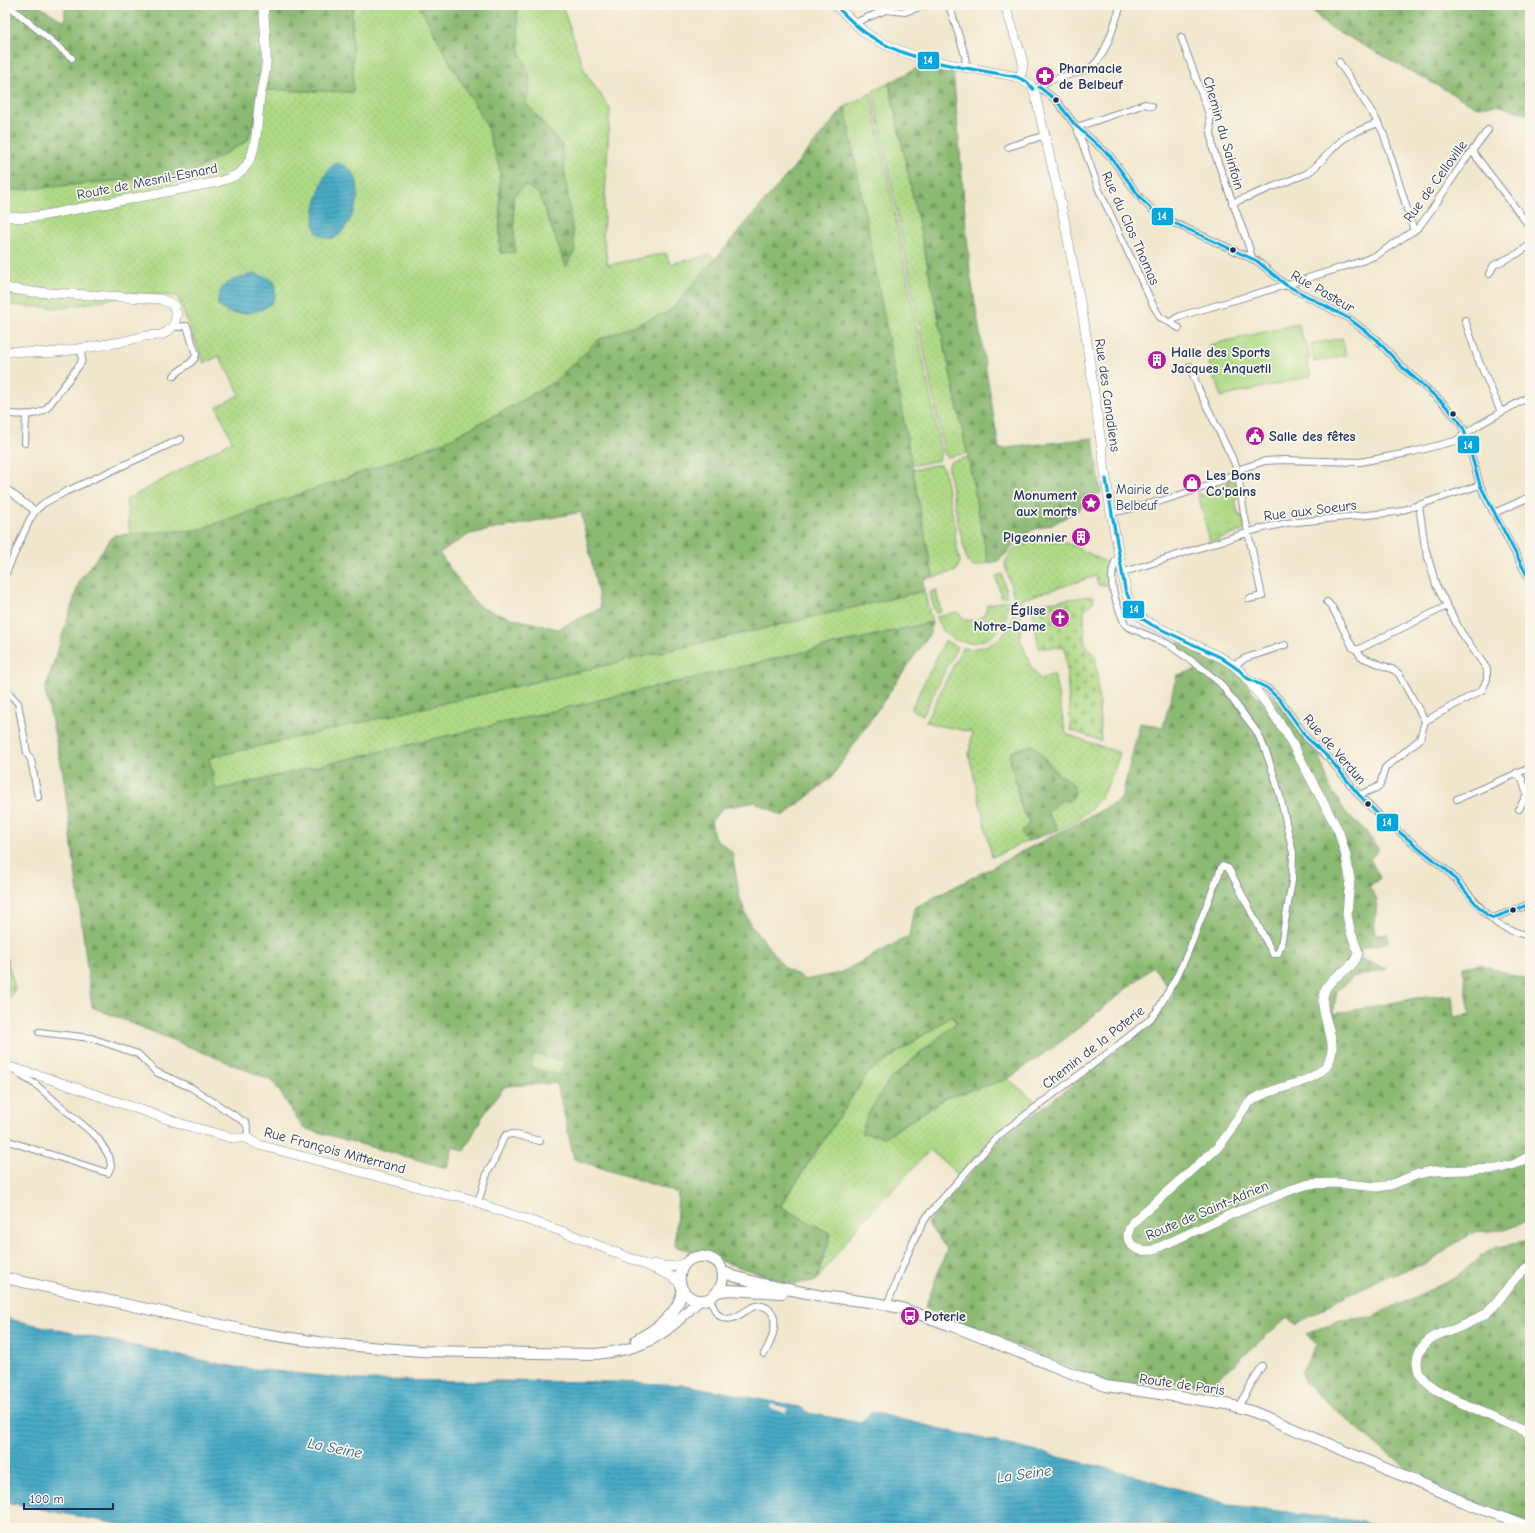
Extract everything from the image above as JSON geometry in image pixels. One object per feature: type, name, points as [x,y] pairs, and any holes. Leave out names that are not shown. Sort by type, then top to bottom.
[{"type":"main road","name":"Route de Mesnil-Esnard","points":[[5,216],[21,218],[40,216],[218,182],[238,174],[243,170],[251,155],[255,143],[259,105],[266,66],[266,29],[263,5]]},
{"type":"main road","points":[[835,5],[867,33],[899,50],[917,57],[1020,78],[1036,88]]},
{"type":"main road","points":[[1005,5],[1022,58],[1023,64],[1020,78]]},
{"type":"main road","name":"Rue des Canadiens","points":[[1036,88],[1074,264],[1118,557],[1127,596],[1138,615],[1145,621],[1216,655],[1233,665],[1247,678],[1287,734],[1339,832],[1346,856],[1350,879],[1347,914],[1350,930],[1358,952]]},
{"type":"main road","points":[[5,288],[34,292],[165,300],[172,304],[176,310],[174,325],[168,332],[161,335],[145,336],[121,342],[48,353],[5,351]]},
{"type":"main road","name":"Route de Saint-Adrien","points":[[1358,952],[1354,963],[1334,977],[1325,991],[1323,1007],[1332,1047],[1332,1055],[1324,1068],[1309,1078],[1265,1093],[1247,1105],[1217,1148],[1133,1222],[1128,1233],[1130,1244],[1140,1250],[1147,1251],[1155,1249],[1234,1213],[1309,1184],[1337,1183],[1377,1187],[1390,1186],[1418,1174],[1433,1171],[1497,1169],[1515,1164],[1530,1156]]},
{"type":"main road","points":[[5,1066],[15,1069]]},
{"type":"main road","name":"Rue François Mitterrand","points":[[15,1069],[41,1076],[185,1125],[232,1138],[247,1138],[259,1145],[448,1195],[465,1197],[637,1261]]},
{"type":"main road","points":[[5,1278],[258,1333],[331,1344],[420,1351],[595,1354],[618,1352],[646,1343],[666,1331],[709,1297],[722,1282],[722,1271],[717,1263],[708,1258],[694,1258],[686,1263],[668,1268],[637,1261]]},
{"type":"main road","points":[[637,1261],[671,1276],[690,1297],[709,1297],[729,1290],[822,1296]]},
{"type":"main road","points":[[595,1354],[631,1343],[662,1323],[676,1308],[680,1300],[681,1271],[686,1263]]},
{"type":"main road","points":[[1530,1266],[1519,1272],[1490,1309],[1472,1322],[1456,1329],[1442,1332],[1428,1340],[1421,1348],[1417,1357],[1418,1372],[1425,1382],[1437,1390],[1491,1417],[1530,1434]]},
{"type":"main road","points":[[722,1271],[733,1276],[762,1284],[822,1296]]},
{"type":"main road","name":"Route de Paris","points":[[822,1296],[887,1305],[918,1314],[958,1328],[1097,1383],[1120,1389],[1203,1400],[1238,1407],[1270,1418],[1464,1502],[1530,1526]]},
{"type":"street","points":[[8,5],[72,58]]},
{"type":"street","points":[[854,23],[886,10],[905,12],[927,5]]},
{"type":"street","points":[[949,5],[965,55],[966,66]]},
{"type":"street","points":[[1036,88],[1048,81],[1089,69],[1094,66],[1109,38],[1121,5]]},
{"type":"street","name":"Chemin du Sainfoin","points":[[1181,37],[1209,114],[1214,149],[1252,258]]},
{"type":"street","points":[[1339,62],[1378,123],[1382,132],[1414,231]]},
{"type":"street","name":"Rue Pasteur","points":[[1036,88],[1056,100],[1077,127],[1110,156],[1142,200],[1156,213],[1172,222],[1252,258],[1286,285],[1348,318],[1376,339],[1402,367],[1453,413],[1459,421],[1465,434],[1480,485],[1494,513],[1528,571],[1530,581]]},
{"type":"street","points":[[1077,127],[1145,104],[1152,106]]},
{"type":"street","points":[[1232,203],[1306,174],[1350,135],[1378,123]]},
{"type":"street","name":"Rue du Clos Thomas","points":[[1077,127],[1099,190],[1150,298],[1160,317],[1179,328]]},
{"type":"street","name":"Rue de Celloville","points":[[1170,322],[1180,316],[1286,285],[1377,255],[1419,227],[1488,130]]},
{"type":"street","points":[[1008,147],[1046,135]]},
{"type":"street","points":[[1472,151],[1530,227]]},
{"type":"street","points":[[1489,274],[1494,266],[1517,254],[1530,245]]},
{"type":"street","points":[[1465,320],[1478,359],[1501,412]]},
{"type":"street","points":[[174,325],[177,327],[188,326],[196,355],[193,362],[179,369],[174,376]]},
{"type":"street","points":[[5,414],[33,414],[42,412],[51,404],[81,363],[81,349]]},
{"type":"street","points":[[1190,366],[1198,388],[1235,461],[1238,472],[1244,513],[1262,596],[1249,599]]},
{"type":"street","points":[[1111,513],[1161,501],[1220,482],[1248,467],[1266,461],[1360,462],[1413,452],[1455,441],[1501,412],[1530,396]]},
{"type":"street","points":[[25,443],[26,414]]},
{"type":"street","points":[[5,575],[28,524],[35,512],[48,500],[181,439]]},
{"type":"street","name":"Rue aux Soeurs","points":[[1121,573],[1248,532],[1287,523],[1397,512],[1480,485]]},
{"type":"street","points":[[5,488],[35,512]]},
{"type":"street","points":[[1494,513],[1530,497]]},
{"type":"street","points":[[1419,505],[1430,567],[1436,585],[1461,632],[1485,665],[1488,672],[1485,686],[1482,690],[1425,721]]},
{"type":"street","name":"Chemin de la Poterie","points":[[887,1305],[914,1239],[928,1215],[999,1135],[1112,1050],[1149,1020],[1157,1011],[1178,974],[1188,952],[1222,866],[1228,868],[1230,871],[1273,954],[1278,954],[1281,946],[1292,881],[1293,853],[1280,796],[1266,752],[1257,732],[1220,683],[1168,644],[1124,624],[1114,594],[1113,570],[1118,557]]},
{"type":"street","points":[[1326,602],[1332,607],[1353,648],[1357,650],[1361,657],[1396,671],[1425,721],[1420,739],[1385,768],[1380,785],[1359,795]]},
{"type":"street","points":[[1357,650],[1446,606]]},
{"type":"street","points":[[1233,665],[1246,658],[1285,645]]},
{"type":"street","name":"Rue de Verdun","points":[[1247,678],[1267,688],[1279,699],[1307,738],[1328,757],[1359,795],[1383,819],[1449,872],[1487,915],[1493,918],[1497,924],[1502,927],[1530,936]]},
{"type":"street","points":[[5,689],[18,703],[27,753],[31,760],[38,797]]},
{"type":"street","points":[[1457,799],[1530,768]]},
{"type":"street","points":[[1516,773],[1522,780],[1527,794],[1519,809]]},
{"type":"street","points":[[1493,918],[1530,904]]},
{"type":"street","points":[[39,1032],[91,1038],[138,1054],[156,1072],[192,1088],[246,1123],[248,1131],[247,1138]]},
{"type":"street","points":[[5,1140],[108,1173],[111,1166],[109,1156],[97,1137],[35,1084],[22,1076],[15,1069]]},
{"type":"street","points":[[478,1202],[488,1171],[506,1135],[513,1134],[540,1141]]},
{"type":"street","points":[[709,1297],[715,1310],[724,1317],[734,1318],[752,1307],[758,1306],[765,1306],[771,1311],[774,1324],[770,1345],[764,1354]]},
{"type":"street","points":[[1238,1407],[1262,1366]]},
{"type":"green space","points":[[5,5],[37,5],[65,22],[65,5],[355,5],[352,12],[353,92],[266,90],[247,141],[189,174],[5,191]]},
{"type":"green space","points":[[355,5],[419,5],[486,124],[500,170],[500,253],[515,252],[513,197],[525,185],[539,194],[566,266],[561,144],[526,104],[530,79],[519,48],[517,5],[562,5],[585,72],[610,108],[603,235],[608,265],[666,253],[670,264],[710,255],[715,259],[670,311],[598,340],[554,382],[444,442],[197,530],[130,534],[126,500],[232,441],[217,407],[240,394],[219,356],[204,363],[177,296],[139,294],[62,308],[5,305],[5,191],[189,174],[247,141],[266,90],[353,92],[352,12]]},
{"type":"green space","points":[[419,5],[517,5],[519,48],[530,79],[526,104],[561,144],[575,250],[566,267],[539,194],[525,185],[513,197],[515,252],[500,253],[500,170],[486,124]]},
{"type":"green space","points":[[1308,5],[1530,5],[1530,115],[1497,105],[1477,107],[1326,25]]},
{"type":"green space","points":[[927,63],[953,70],[970,272],[999,449],[1093,438],[1101,493],[1088,497],[1080,509],[1055,523],[1030,531],[998,561],[988,563],[968,457],[889,83]]},
{"type":"green space","points":[[889,83],[967,453],[949,457],[945,455],[944,452],[873,91]]},
{"type":"green space","points":[[871,93],[941,452],[939,460],[911,466],[845,107]]},
{"type":"green space","points":[[845,107],[933,577],[923,579],[924,591],[209,758],[216,790],[932,622],[930,633],[831,778],[783,816],[755,802],[723,808],[711,821],[714,837],[732,852],[740,899],[750,924],[785,968],[805,980],[840,973],[909,936],[914,908],[1121,800],[1140,723],[1163,727],[1177,675],[1205,668],[1177,647],[1178,642],[1231,667],[1258,698],[1268,693],[1277,700],[1307,741],[1318,753],[1330,788],[1347,814],[1364,829],[1379,850],[1370,859],[1380,878],[1369,887],[1377,899],[1374,934],[1387,934],[1388,942],[1360,949],[1361,959],[1387,969],[1353,977],[1337,991],[1333,1014],[1417,998],[1452,995],[1454,1017],[1470,1014],[1463,967],[1480,964],[1530,981],[1530,1216],[1520,1224],[1504,1230],[1475,1232],[1449,1247],[1428,1263],[1381,1278],[1327,1306],[1296,1325],[1287,1317],[1212,1384],[1108,1383],[925,1308],[947,1249],[927,1223],[1002,1137],[1049,1103],[1152,1023],[1174,994],[1153,967],[1066,1038],[1008,1079],[946,1098],[885,1137],[861,1133],[867,1116],[889,1080],[957,1022],[953,1015],[868,1073],[780,1206],[831,1234],[816,1281],[791,1284],[675,1246],[678,1193],[574,1159],[557,1083],[505,1086],[485,1112],[464,1151],[453,1147],[447,1168],[303,1128],[273,1081],[92,1007],[63,772],[45,690],[80,580],[114,535],[197,530],[444,442],[554,382],[598,340],[671,311]],"holes":[[[581,512],[601,608],[558,629],[515,619],[482,608],[473,601],[439,553],[470,534]]]},
{"type":"green space","points":[[1298,324],[1303,341],[1306,341],[1310,358],[1307,359],[1311,376],[1221,397],[1217,380],[1213,381],[1209,363],[1212,362],[1209,345]]},
{"type":"green space","points":[[1342,338],[1346,355],[1314,362],[1311,344]]},
{"type":"green space","points":[[968,457],[988,563],[973,567],[967,561],[948,469],[950,462]]},
{"type":"green space","points":[[940,465],[944,470],[960,562],[956,571],[933,577],[912,470]]},
{"type":"green space","points":[[1231,480],[1237,487],[1239,497],[1235,499],[1237,510],[1239,516],[1242,515],[1245,530],[1210,542],[1198,493],[1199,492],[1202,496],[1214,492],[1212,488],[1218,486],[1219,490],[1226,487],[1227,482]]},
{"type":"green space","points":[[1050,541],[1075,546],[1107,563],[1109,585],[1098,585],[1096,576],[1022,599],[1020,638],[1031,666],[1040,680],[1054,674],[1066,734],[1120,753],[1110,779],[1099,800],[1082,816],[1058,830],[1047,812],[1062,800],[1070,801],[1068,779],[1058,774],[1032,745],[1012,751],[1010,757],[1021,808],[1029,820],[1029,823],[1023,830],[1023,836],[1028,841],[992,857],[969,755],[972,732],[936,725],[926,721],[962,648],[982,647],[991,643],[1006,631],[1011,623],[1014,603],[1012,588],[1005,564],[1008,557],[1017,548],[1023,545]]},
{"type":"green space","points":[[1002,574],[1007,596],[1001,597],[996,576]]},
{"type":"green space","points":[[936,590],[941,612],[935,613],[930,592]]},
{"type":"green space","points":[[924,591],[932,622],[216,790],[208,758]]},
{"type":"green space","points":[[1093,596],[1094,601],[1084,610],[1085,644],[1096,657],[1101,741],[1071,730],[1065,647],[1039,648],[1031,604]]},
{"type":"green space","points":[[1008,600],[1007,615],[1000,628],[991,636],[979,642],[966,642],[954,639],[943,630],[936,617],[957,612],[966,620],[974,620],[983,616],[987,605]]},
{"type":"green space","points":[[945,641],[957,647],[923,715],[911,709]]},
{"type":"green space","points":[[1032,745],[1060,776],[1072,784],[1075,793],[1070,801],[1062,800],[1047,812],[1058,830],[1028,841],[1021,833],[1029,823],[1029,820],[1021,808],[1010,757],[1012,752]]},
{"type":"green space","points":[[5,953],[15,988],[13,993],[5,1001]]},
{"type":"green space","points":[[953,1015],[957,1022],[889,1080],[885,1137],[946,1098],[1008,1079],[1038,1103],[998,1132],[959,1175],[930,1150],[858,1226],[816,1281],[831,1234],[780,1207],[868,1073]]},
{"type":"green space","points":[[534,1054],[564,1061],[560,1075],[531,1067]]},
{"type":"green space","points":[[1530,1241],[1530,1523],[1420,1480],[1304,1383],[1302,1370],[1318,1344],[1306,1334],[1340,1320],[1372,1317],[1457,1277],[1481,1256],[1497,1247]]},
{"type":"green space","points":[[1112,1518],[1176,1525],[1188,1528],[1127,1528]]},
{"type":"water","points":[[336,163],[346,167],[353,173],[358,189],[357,199],[351,218],[341,233],[334,238],[325,238],[319,235],[316,231],[314,215],[323,179],[332,166]]},
{"type":"water","points":[[255,274],[269,278],[275,283],[275,296],[271,303],[260,310],[245,313],[231,313],[218,306],[220,292],[229,282],[234,279]]},
{"type":"water","name":"La Seine","points":[[5,1318],[235,1367],[360,1380],[615,1382],[686,1385],[800,1407],[809,1413],[861,1423],[871,1412],[1126,1473],[1231,1505],[1358,1521],[1388,1528],[1188,1528],[1176,1525],[1113,1518],[1127,1528],[138,1528],[5,1502]]},
{"type":"pier","points":[[771,1404],[787,1408],[786,1413],[770,1408]]},
{"type":"transit line","name":"14","points":[[835,5],[854,24],[867,34],[883,44],[901,52],[939,63],[1017,77],[1027,82],[1033,89]]},
{"type":"transit line","name":"14","points":[[1039,87],[1056,100],[1075,125],[1110,156],[1142,200],[1156,213],[1172,222],[1257,261],[1286,285],[1348,318],[1376,339],[1402,367],[1443,403],[1459,421],[1464,430],[1480,485],[1530,581]]},
{"type":"transit line","name":"14","points":[[1106,479],[1125,589],[1133,608],[1141,618],[1152,625],[1220,657],[1239,670],[1247,678]]},
{"type":"transit line","name":"14","points":[[1247,678],[1267,688],[1279,699],[1307,738],[1328,757],[1359,795],[1383,819],[1449,872],[1477,905],[1487,915],[1493,918]]},
{"type":"transit line","name":"14","points":[[1493,918],[1530,904]]},
{"type":"place","name":"Pharmacie de Belbeuf","points":[[1045,76]]},
{"type":"place","name":"Halle des Sports Jacques Anquetil","points":[[1157,360]]},
{"type":"place","name":"Salle des fêtes","points":[[1255,436]]},
{"type":"place","name":"Les Bons Co'pains","points":[[1192,483]]},
{"type":"place","name":"Mairie de Belbeuf","points":[[1109,496]]},
{"type":"place","name":"Monument aux morts","points":[[1091,503]]},
{"type":"place","name":"Pigeonnier","points":[[1081,537]]},
{"type":"place","name":"Église Notre-Dame","points":[[1060,618]]},
{"type":"place","name":"Poterie","points":[[910,1316]]}]
